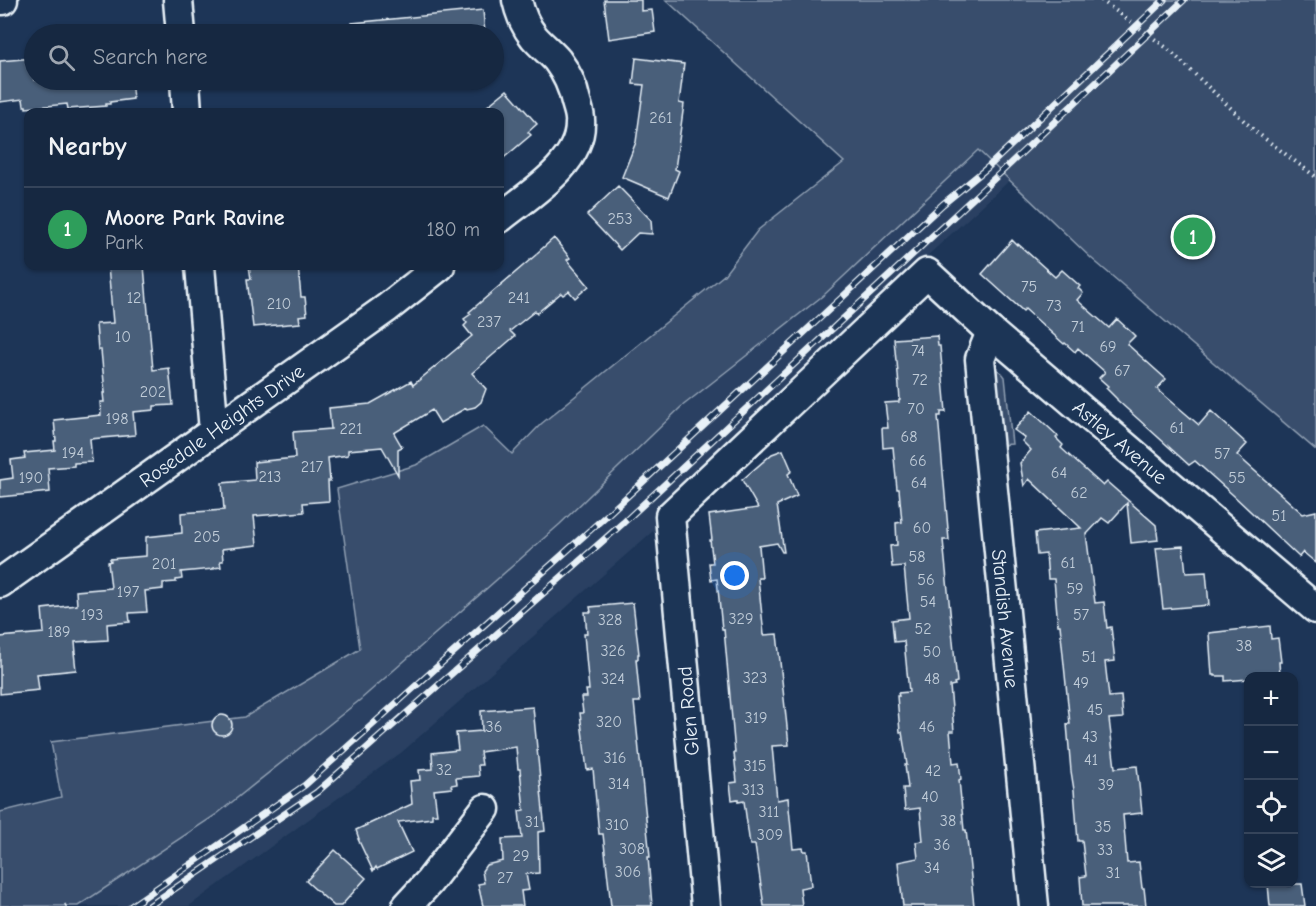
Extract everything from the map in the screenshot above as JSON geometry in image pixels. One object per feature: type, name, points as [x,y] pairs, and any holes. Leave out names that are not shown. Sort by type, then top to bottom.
[{"type":"street","points":[[178,0],[180,24]]},
{"type":"street","points":[[504,215],[567,162],[575,149],[580,124],[575,95],[567,76],[525,23],[517,0]]},
{"type":"street","points":[[186,90],[187,108]]},
{"type":"street","points":[[200,270],[214,431]]},
{"type":"street","name":"Rosedale Heights Drive","points":[[0,583],[387,308],[435,270]]},
{"type":"street","name":"Astley Avenue","points":[[670,516],[927,273],[991,332],[1316,609]]},
{"type":"street","name":"Standish Avenue","points":[[991,332],[980,359],[1034,906]]},
{"type":"street","name":"Glen Road","points":[[670,516],[706,906]]},
{"type":"street","points":[[407,906],[429,882],[485,810]]},
{"type":"path","points":[[1101,0],[1167,48],[1256,132],[1316,177]]},
{"type":"shaded area","points":[[666,0],[1316,0],[1316,450],[1091,258],[978,150],[825,294],[681,407],[560,524],[360,700],[217,814],[78,906],[0,906],[0,812],[61,797],[51,742],[245,717],[360,649],[337,489],[416,465],[483,426],[512,454],[541,424],[724,275],[758,230],[844,162]]},
{"type":"shaded area","points":[[978,150],[1010,180],[913,269],[670,516],[402,752],[189,906],[78,906],[217,814],[360,700],[560,524],[681,407],[825,294]]},
{"type":"shaded area","points":[[996,369],[1005,377],[1012,444],[1000,445],[994,376]]},
{"type":"building","points":[[604,0],[641,0],[641,11],[652,10],[655,32],[609,39]]},
{"type":"building","points":[[483,10],[484,24],[352,24]]},
{"type":"building","points":[[636,58],[684,64],[679,103],[684,104],[675,169],[679,171],[669,197],[622,177],[636,142],[644,85],[633,84]]},
{"type":"building","points":[[24,59],[24,90],[132,90],[133,99],[110,102],[106,106],[81,108],[68,108],[67,104],[26,108],[23,99],[0,102],[0,61]]},
{"type":"building","points":[[507,90],[537,124],[528,132],[531,135],[504,158],[504,108],[485,108]]},
{"type":"building","points":[[618,186],[651,220],[652,234],[638,233],[620,250],[587,215]]},
{"type":"building","points":[[554,238],[570,258],[567,260],[589,286],[575,298],[569,291],[563,295],[561,293],[510,331],[515,336],[472,373],[486,389],[481,402],[475,407],[466,408],[440,423],[432,410],[394,433],[402,447],[398,449],[398,475],[382,447],[348,450],[348,455],[328,458],[329,501],[303,503],[304,512],[254,516],[257,545],[222,549],[221,567],[181,572],[182,579],[163,583],[163,589],[145,591],[147,612],[129,613],[130,622],[107,624],[108,640],[75,642],[76,670],[37,674],[39,690],[0,694],[0,637],[44,633],[42,609],[77,605],[76,591],[111,588],[108,562],[111,561],[110,559],[146,556],[146,537],[182,533],[181,513],[224,510],[222,483],[255,480],[254,462],[295,458],[293,432],[331,429],[329,408],[370,404],[411,381],[413,385],[472,336],[464,326],[467,323],[464,319],[471,314],[469,312]]},
{"type":"building","points":[[1012,240],[1055,277],[1062,270],[1080,286],[1078,288],[1083,293],[1077,300],[1109,328],[1117,319],[1135,336],[1127,344],[1166,379],[1157,389],[1199,425],[1211,411],[1247,444],[1237,455],[1303,514],[1316,511],[1316,563],[1303,552],[1299,557],[1195,461],[1189,465],[1106,388],[1108,386],[1099,378],[1105,372],[1078,348],[1075,352],[1064,344],[982,274]]},
{"type":"building","points":[[108,270],[144,270],[153,370],[169,368],[173,405],[154,406],[154,410],[133,412],[135,435],[90,439],[92,462],[48,468],[50,492],[0,497],[0,480],[13,478],[11,460],[25,458],[24,453],[55,450],[54,420],[101,415],[100,402],[104,402],[103,393],[105,393],[96,324],[113,323]]},
{"type":"building","points":[[250,270],[298,270],[301,297],[305,297],[307,315],[299,316],[300,323],[253,327],[247,279],[251,279]]},
{"type":"building","points":[[937,336],[938,346],[940,346],[946,412],[941,412],[941,416],[938,416],[949,540],[943,540],[957,682],[950,686],[954,731],[950,731],[953,763],[959,762],[964,830],[966,830],[974,906],[903,906],[898,862],[918,858],[916,842],[923,841],[920,808],[905,810],[903,788],[908,788],[905,765],[907,765],[902,732],[900,732],[897,696],[899,696],[898,693],[909,692],[904,641],[894,642],[892,620],[909,618],[904,566],[892,567],[890,546],[897,545],[896,523],[902,522],[893,447],[883,448],[882,428],[888,428],[885,403],[900,400],[894,339]]},
{"type":"building","points":[[1031,411],[1058,436],[1056,438],[1063,445],[1061,448],[1103,486],[1107,482],[1156,525],[1158,540],[1131,543],[1127,503],[1109,523],[1102,518],[1086,533],[1095,603],[1104,602],[1107,628],[1111,627],[1115,661],[1105,662],[1109,697],[1121,696],[1123,718],[1109,719],[1115,768],[1137,766],[1142,813],[1123,815],[1127,863],[1139,862],[1146,906],[1082,906],[1080,877],[1086,876],[1082,841],[1078,841],[1060,625],[1058,625],[1054,579],[1048,579],[1046,554],[1037,555],[1035,533],[1081,528],[1029,479],[1024,486],[1020,463],[1031,450],[1022,441],[1025,438],[1014,430]]},
{"type":"building","points":[[783,450],[792,471],[788,474],[797,496],[777,505],[784,552],[777,543],[759,546],[762,578],[758,578],[764,635],[777,634],[789,745],[772,746],[777,800],[788,798],[793,849],[803,848],[807,851],[811,886],[800,888],[802,906],[764,906],[755,845],[750,845],[744,801],[732,800],[730,783],[737,782],[735,753],[724,629],[722,629],[717,579],[711,580],[709,563],[713,563],[709,515],[758,508],[742,480],[772,454]]},
{"type":"building","points":[[1183,546],[1186,573],[1206,572],[1209,605],[1163,609],[1156,548]]},
{"type":"building","points":[[633,603],[639,654],[636,659],[640,702],[634,702],[650,857],[648,857],[652,906],[611,906],[603,834],[599,834],[593,769],[587,770],[580,713],[583,713],[581,697],[587,697],[586,690],[589,690],[584,634],[587,634],[585,612],[591,612],[590,607]]},
{"type":"building","points":[[1270,626],[1271,639],[1278,638],[1280,672],[1244,672],[1244,679],[1225,681],[1225,676],[1212,675],[1209,633]]},
{"type":"building","points":[[533,707],[545,831],[538,832],[539,873],[526,874],[529,890],[521,891],[523,906],[483,906],[478,884],[484,883],[482,871],[486,865],[503,861],[502,839],[522,838],[519,811],[524,810],[516,747],[480,752],[482,765],[478,765],[479,776],[456,778],[457,784],[451,785],[452,788],[434,790],[437,814],[432,814],[432,818],[398,822],[412,852],[377,869],[376,867],[373,871],[356,830],[412,804],[410,781],[420,780],[419,770],[433,769],[432,753],[458,750],[456,733],[482,731],[481,711]]},
{"type":"building","points":[[222,715],[229,718],[232,725],[229,732],[222,735],[215,732],[212,725],[215,718]]},
{"type":"building","points":[[335,850],[366,878],[341,906],[334,906],[306,881]]},
{"type":"building","points":[[1298,884],[1302,884],[1305,906],[1270,906],[1268,888],[1298,888]]},
{"type":"railway","points":[[131,906],[305,785],[607,515],[943,204],[987,168],[1164,0]]},
{"type":"railway","points":[[149,906],[317,792],[623,523],[1184,0]]},
{"type":"place","name":"Moore Park Ravine","points":[[1193,237]]}]
